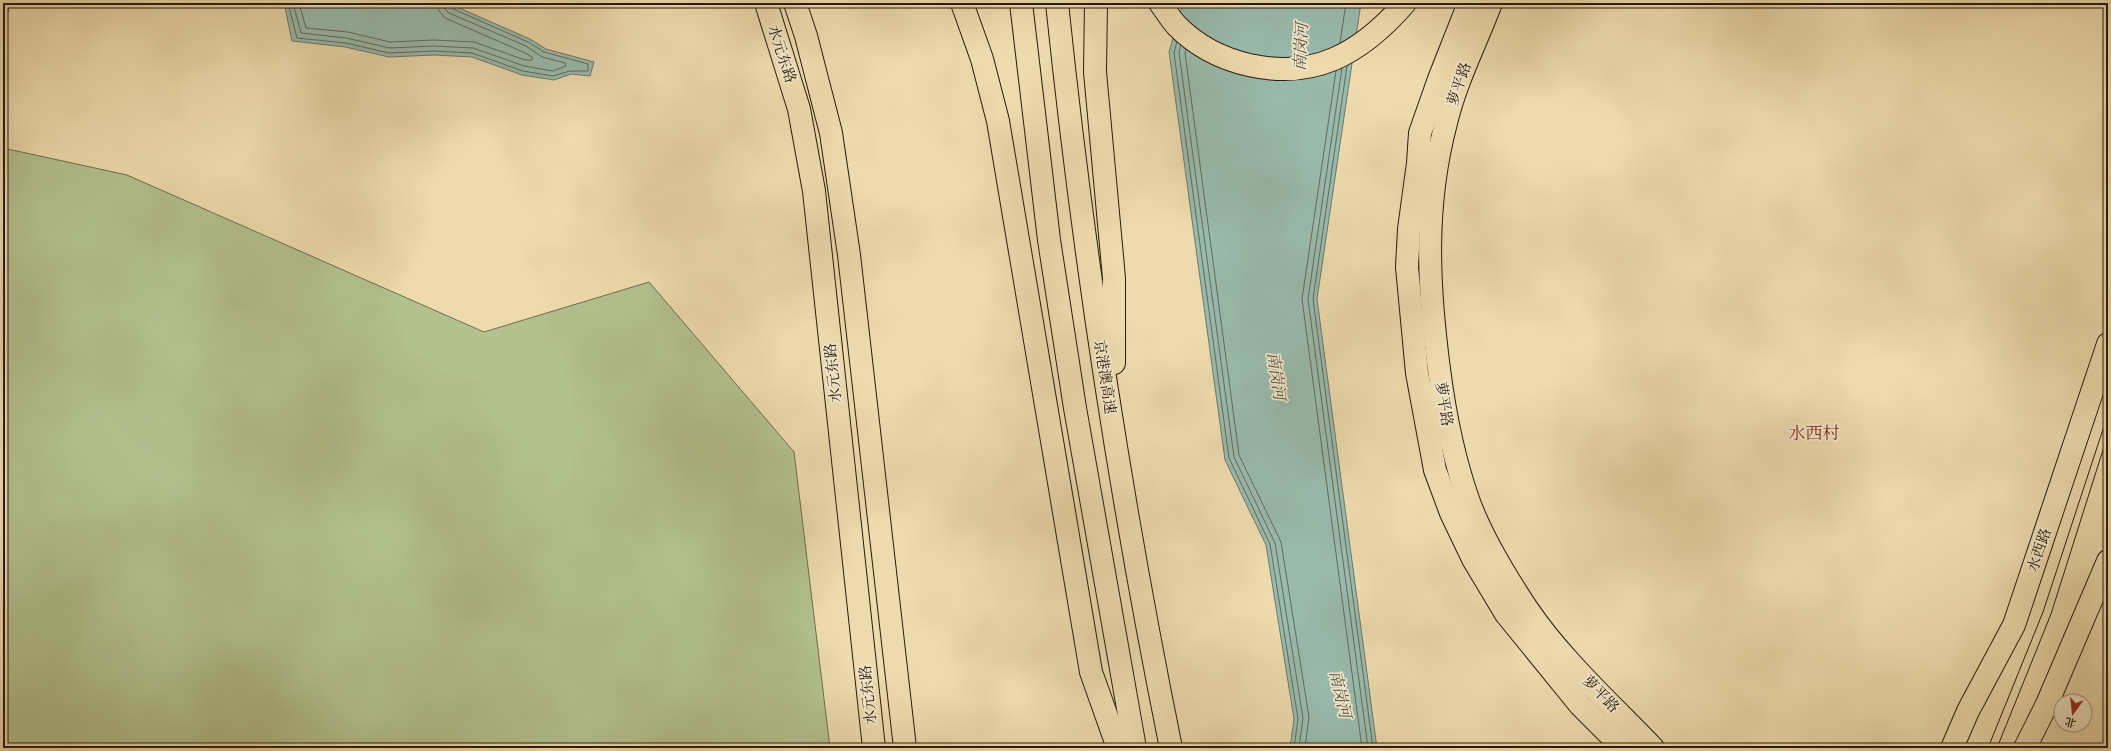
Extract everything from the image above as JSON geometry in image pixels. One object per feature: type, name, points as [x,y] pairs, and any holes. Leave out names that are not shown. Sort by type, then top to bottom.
[{"type":"main road","name":"水元东路","points":[[766,3],[799,109],[814,191],[874,748]]},
{"type":"main road","name":"水元东路","points":[[795,3],[806,36],[831,133],[849,255],[905,748]]},
{"type":"main road","points":[[962,3],[982,59],[998,121],[1092,672],[1118,748]]},
{"type":"main road","points":[[1021,3],[1049,240],[1072,393],[1135,748]]},
{"type":"main road","name":"京港澳高速","points":[[1057,3],[1069,119],[1092,292],[1148,631],[1171,748]]},
{"type":"main road","points":[[1096,3],[1095,72],[1114,278],[1113,426]]},
{"type":"main road","points":[[1160,3],[1176,25],[1201,45],[1242,64],[1269,68],[1306,67],[1333,59],[1355,48],[1376,33],[1405,3]]},
{"type":"main road","name":"萝平路","points":[[1469,3],[1439,79],[1420,133],[1418,163],[1409,229],[1407,267],[1417,373],[1435,470],[1451,513],[1473,559],[1506,614],[1580,705],[1623,748]]},
{"type":"main road","name":"萝平路","points":[[1491,3],[1470,52],[1446,122],[1431,212],[1429,265],[1432,318],[1444,413],[1452,449],[1470,504],[1495,557],[1530,612],[1563,653],[1654,748]]},
{"type":"main road","name":"水西路","points":[[1952,748],[1968,712],[2014,625],[2108,344]]},
{"type":"main road","points":[[2025,748],[2047,704],[2108,562]]},
{"type":"green space","points":[[3,3],[7,3],[9,11],[3,18]]},
{"type":"green space","points":[[3,148],[127,175],[484,332],[649,282],[794,452],[830,748],[3,748]]},
{"type":"water","points":[[284,3],[448,3],[530,39],[546,49],[594,62],[590,76],[571,74],[554,80],[522,75],[472,57],[434,55],[389,57],[345,47],[292,41]]},
{"type":"water","name":"南岗河","points":[[1183,3],[1361,3],[1317,299],[1377,748],[1290,748],[1294,719],[1266,545],[1225,460],[1169,52]]},
{"type":"tram line","points":[[1988,748],[2043,612],[2108,414]]},
{"type":"tram line","points":[[1997,748],[2051,614],[2108,434]]},
{"type":"district","name":"水西村","points":[[1814,433]]}]
